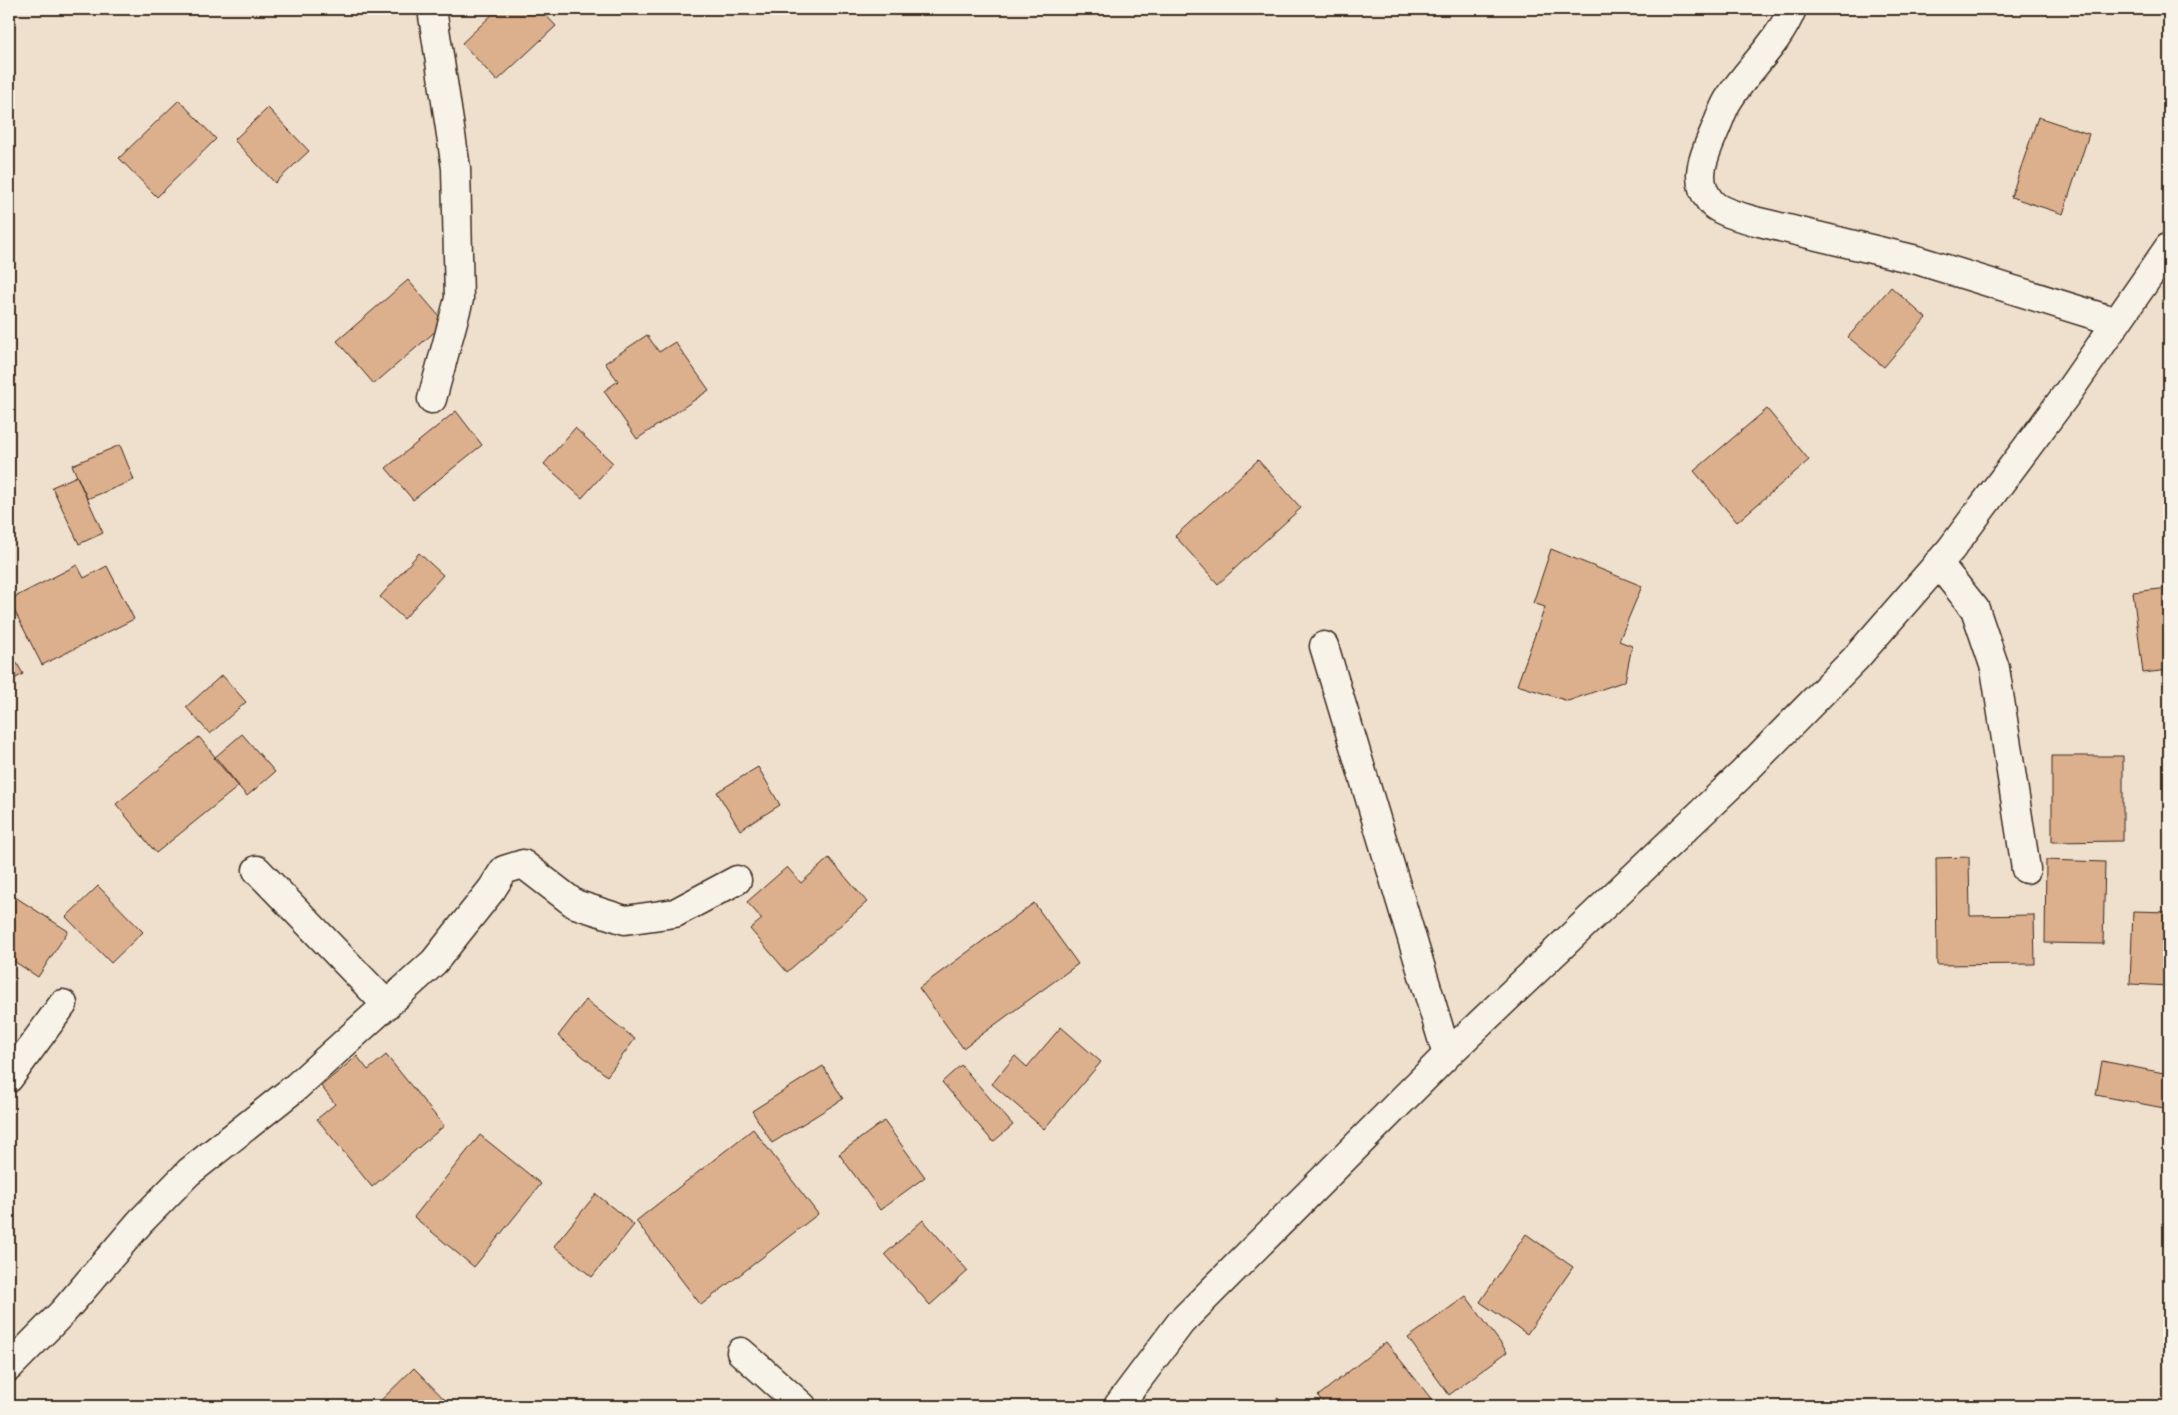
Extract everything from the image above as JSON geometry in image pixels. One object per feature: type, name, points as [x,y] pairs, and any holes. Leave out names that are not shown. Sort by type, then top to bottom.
[{"type":"street","points":[[432,9],[456,168],[459,299],[432,399]]},
{"type":"street","points":[[1792,9],[1773,42],[1727,102],[1702,161],[1701,184],[1710,202],[1731,214],[1917,260],[2117,322]]},
{"type":"street","points":[[1118,1406],[1181,1322],[1447,1055],[1740,776],[1855,659],[1938,563],[2069,391],[2169,247]]},
{"type":"street","points":[[1938,563],[1975,609],[1995,668],[2026,869]]},
{"type":"street","points":[[1324,646],[1447,1055]]},
{"type":"street","points":[[9,1367],[63,1312],[140,1222],[189,1172],[296,1087],[434,962],[492,889],[504,870],[523,864],[575,904],[625,920],[675,913],[737,880]]},
{"type":"street","points":[[257,870],[386,1004]]},
{"type":"street","points":[[9,1078],[63,1004]]},
{"type":"street","points":[[741,1352],[802,1406]]},
{"type":"building","points":[[498,9],[540,9],[556,26],[497,81],[462,43]]},
{"type":"building","points":[[179,100],[216,139],[157,197],[119,158]]},
{"type":"building","points":[[268,108],[309,151],[275,183],[234,140]]},
{"type":"building","points":[[2038,117],[2089,134],[2063,214],[2011,197]]},
{"type":"building","points":[[408,280],[445,323],[374,384],[337,341]]},
{"type":"building","points":[[1891,287],[1926,318],[1884,367],[1848,337]]},
{"type":"building","points":[[647,335],[659,352],[675,342],[709,390],[637,439],[604,391],[618,381],[605,363]]},
{"type":"building","points":[[1767,409],[1809,460],[1737,522],[1694,471]]},
{"type":"building","points":[[456,411],[482,445],[413,500],[386,468]]},
{"type":"building","points":[[575,428],[613,463],[582,498],[544,464]]},
{"type":"building","points":[[120,445],[134,480],[87,499],[72,465]]},
{"type":"building","points":[[1258,460],[1301,508],[1218,584],[1175,536]]},
{"type":"building","points":[[77,476],[103,533],[79,544],[52,487]]},
{"type":"building","points":[[1551,549],[1642,586],[1619,641],[1632,646],[1625,681],[1568,701],[1517,685],[1545,607],[1533,603]]},
{"type":"building","points":[[419,553],[443,575],[404,619],[380,597]]},
{"type":"building","points":[[77,565],[84,578],[107,566],[134,619],[42,665],[9,600]]},
{"type":"building","points":[[2169,588],[2169,670],[2143,673],[2133,592]]},
{"type":"building","points":[[9,649],[23,674],[9,682]]},
{"type":"building","points":[[222,675],[246,702],[210,734],[186,707]]},
{"type":"building","points":[[242,734],[275,772],[247,796],[214,758]]},
{"type":"building","points":[[199,737],[239,786],[156,853],[116,804]]},
{"type":"building","points":[[2052,756],[2123,756],[2123,841],[2052,842]]},
{"type":"building","points":[[758,767],[780,805],[740,830],[717,792]]},
{"type":"building","points":[[1969,857],[1970,916],[2034,915],[2035,964],[1937,965],[1936,858]]},
{"type":"building","points":[[829,858],[867,902],[787,972],[750,929],[762,919],[747,902],[787,867],[801,883]]},
{"type":"building","points":[[2046,860],[2105,862],[2103,944],[2045,943]]},
{"type":"building","points":[[98,886],[143,932],[111,963],[66,917]]},
{"type":"building","points":[[9,893],[68,931],[38,977],[9,958]]},
{"type":"building","points":[[1034,903],[1078,964],[963,1048],[919,988]]},
{"type":"building","points":[[2133,911],[2169,912],[2169,986],[2130,984]]},
{"type":"building","points":[[586,1000],[635,1039],[607,1076],[558,1036]]},
{"type":"building","points":[[1061,1027],[1101,1062],[1044,1129],[992,1084],[1015,1056],[1027,1067]]},
{"type":"building","points":[[386,1055],[444,1126],[372,1187],[317,1119],[335,1104],[321,1086],[357,1056],[368,1070]]},
{"type":"building","points":[[2102,1061],[2169,1074],[2169,1109],[2096,1095]]},
{"type":"building","points":[[961,1065],[1013,1125],[993,1142],[942,1082]]},
{"type":"building","points":[[823,1066],[843,1099],[772,1143],[752,1111]]},
{"type":"building","points":[[884,1121],[925,1177],[880,1210],[839,1154]]},
{"type":"building","points":[[753,1129],[818,1214],[701,1305],[636,1221]]},
{"type":"building","points":[[480,1135],[541,1184],[474,1267],[414,1217]]},
{"type":"building","points":[[596,1194],[634,1225],[592,1277],[554,1246]]},
{"type":"building","points":[[923,1220],[968,1271],[930,1305],[885,1254]]},
{"type":"building","points":[[1526,1234],[1573,1267],[1527,1334],[1480,1302]]},
{"type":"building","points":[[1466,1296],[1507,1352],[1449,1395],[1408,1338]]},
{"type":"building","points":[[1386,1342],[1437,1406],[1326,1406],[1318,1396]]},
{"type":"building","points":[[414,1368],[451,1406],[375,1406]]},
{"type":"building","points":[[1278,1398],[1284,1406],[1268,1406]]}]
